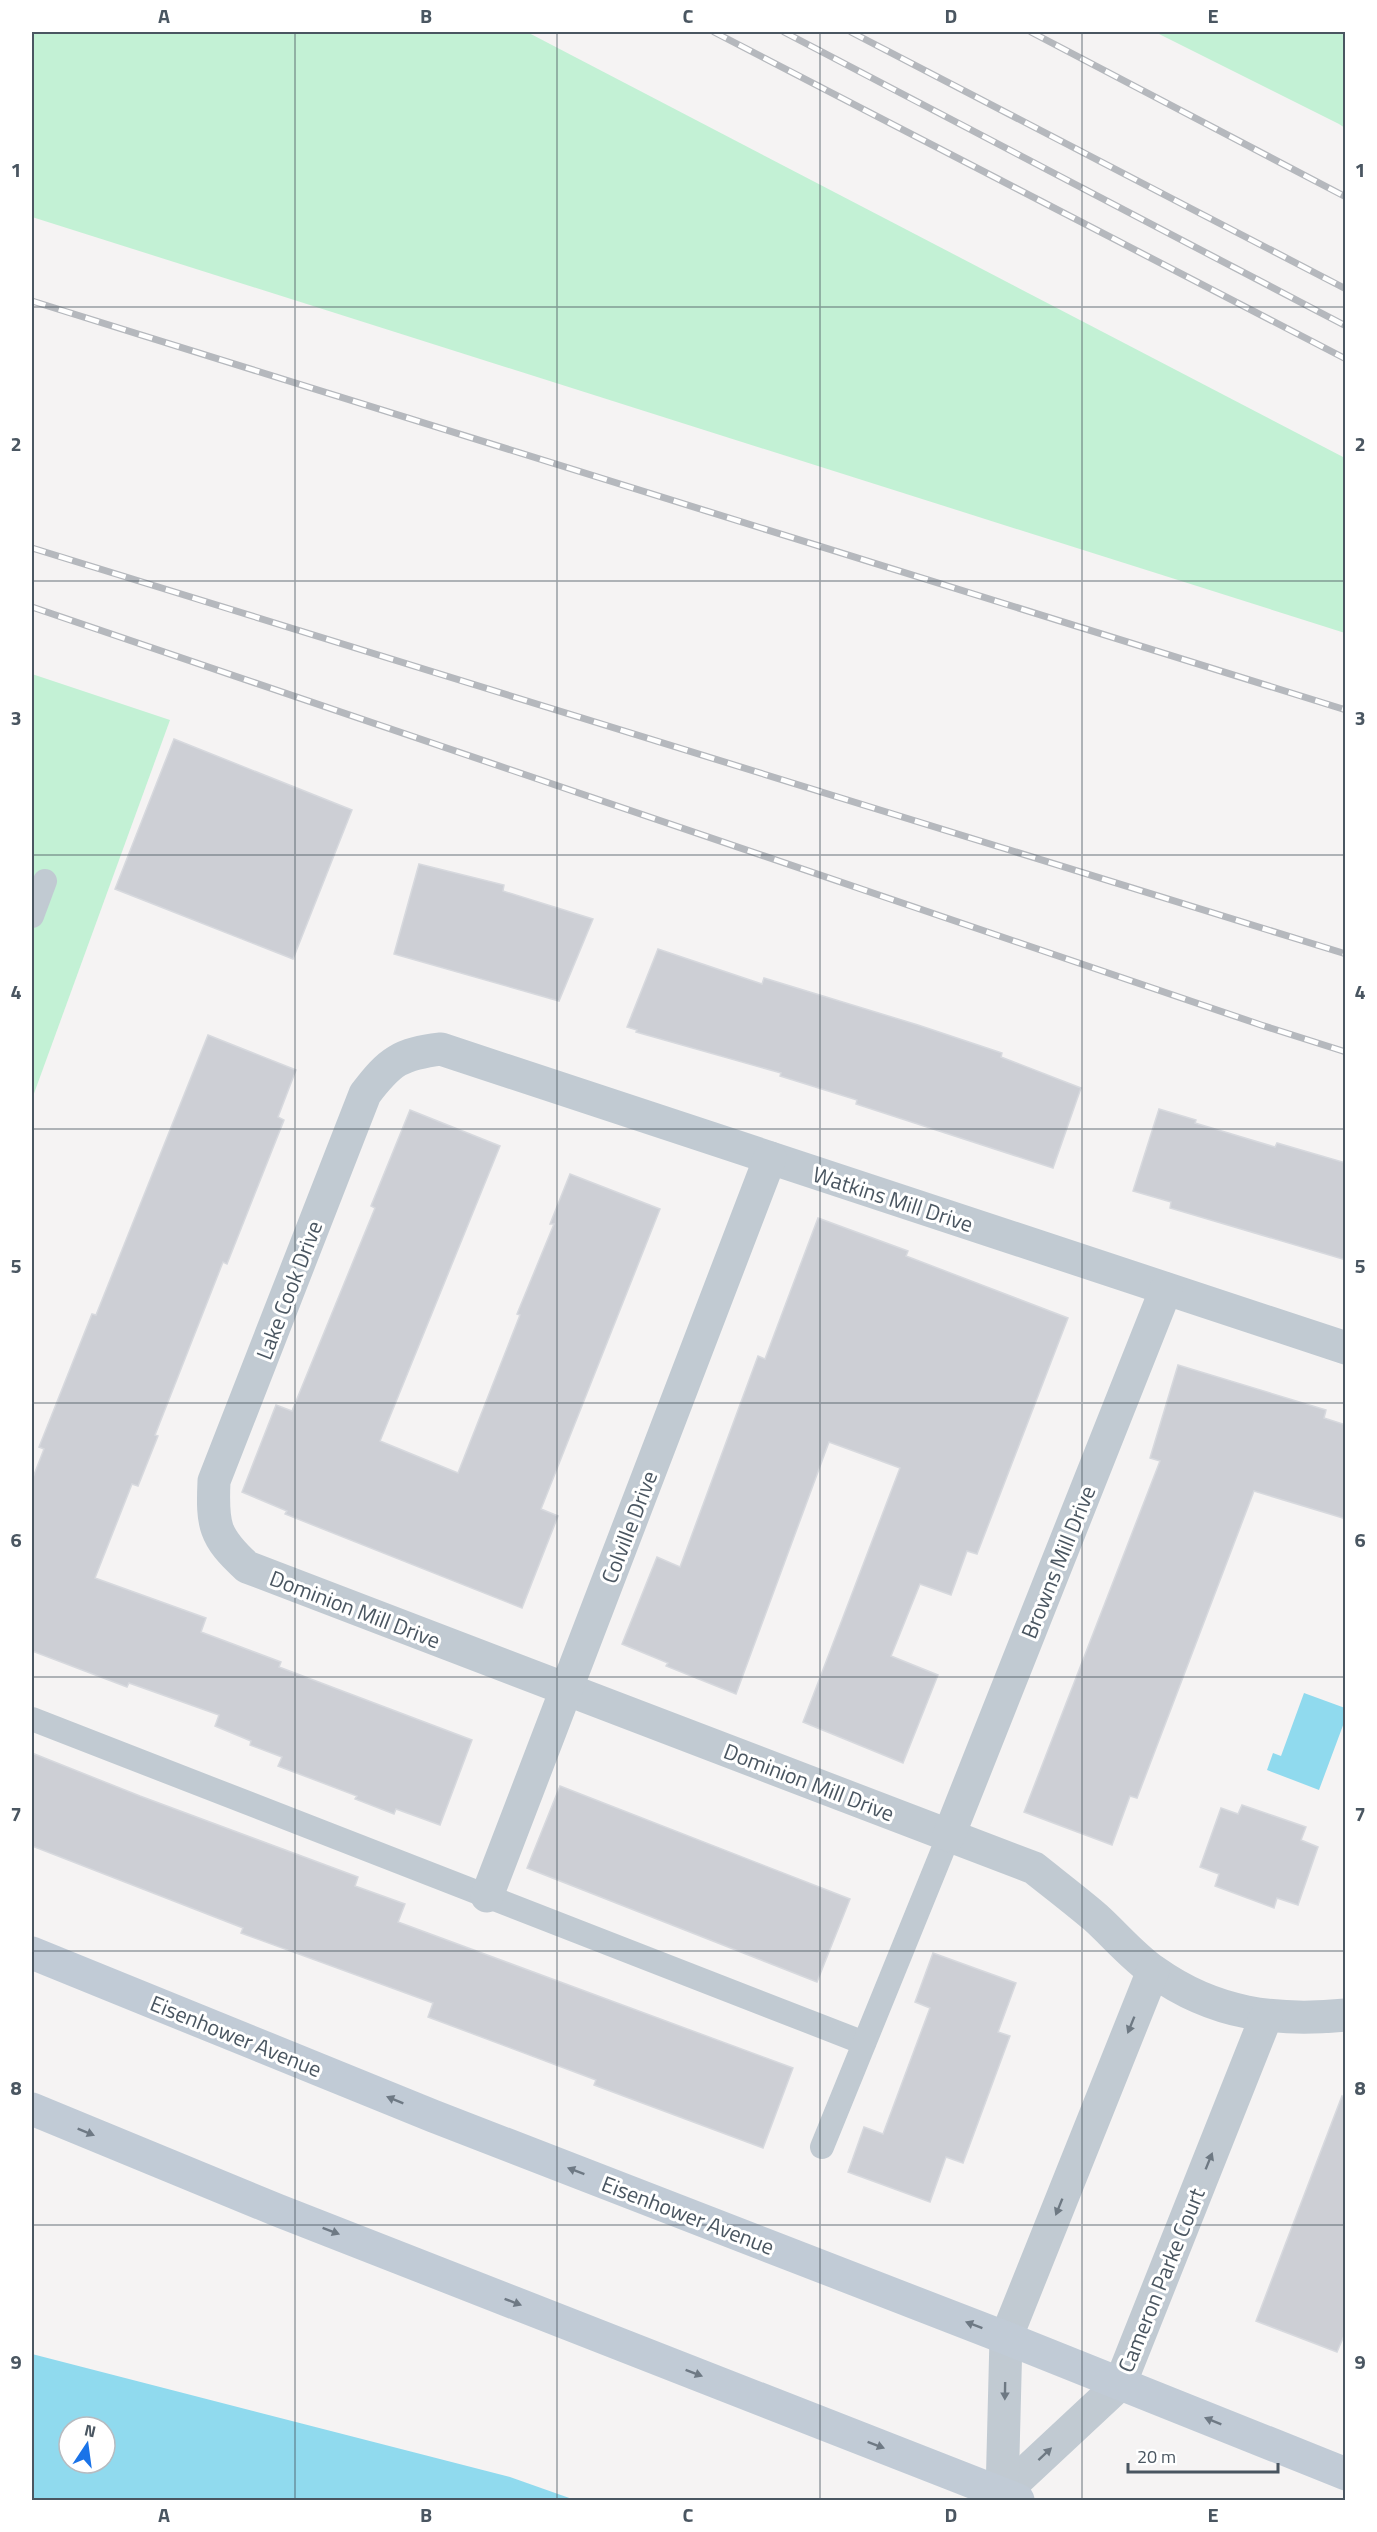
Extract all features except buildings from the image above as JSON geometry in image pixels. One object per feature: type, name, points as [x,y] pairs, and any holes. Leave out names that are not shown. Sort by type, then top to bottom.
[{"type":"main road","name":"Eisenhower Avenue","points":[[32,1953],[444,2120],[1006,2338],[1346,2474]]},
{"type":"main road","points":[[32,2109],[277,2210],[1010,2497]]},
{"type":"street","name":"Watkins Mill Drive","points":[[441,1049],[1346,1348]]},
{"type":"street","name":"Lake Cook Drive","points":[[247,1567],[226,1548],[213,1516],[214,1481],[364,1094],[385,1068],[412,1053],[441,1049]]},
{"type":"street","name":"Colville Drive","points":[[488,1896],[770,1158]]},
{"type":"street","name":"Browns Mill Drive","points":[[949,1835],[1166,1289]]},
{"type":"street","name":"Dominion Mill Drive","points":[[247,1567],[1034,1868],[1093,1916],[1153,1971],[1181,1990],[1210,2002],[1266,2017],[1293,2019],[1346,2015]]},
{"type":"street","points":[[1010,2497],[1006,2338],[1153,1971]]},
{"type":"street","name":"Cameron Parke Court","points":[[1010,2497],[1120,2384],[1266,2017]]},
{"type":"lane","points":[[32,916],[45,880]]},
{"type":"lane","points":[[32,1719],[864,2043]]},
{"type":"lane","points":[[822,2147],[949,1835]]},
{"type":"green space","points":[[32,32],[527,32],[1345,458],[1345,633],[32,217]]},
{"type":"green space","points":[[1155,32],[1345,32],[1345,128],[1339,124]]},
{"type":"green space","points":[[32,674],[170,720],[32,1099]]},
{"type":"water","points":[[1304,1693],[1345,1708],[1345,1720],[1319,1790],[1267,1770],[1273,1753],[1281,1756]]},
{"type":"water","points":[[32,2354],[510,2477],[575,2500],[32,2500]]},
{"type":"railway","points":[[714,32],[1346,359]]},
{"type":"railway","points":[[784,32],[1346,326]]},
{"type":"railway","points":[[851,32],[1346,289]]},
{"type":"railway","points":[[1031,32],[1346,197]]},
{"type":"railway","points":[[32,301],[1346,710]]},
{"type":"railway","points":[[32,548],[1346,954]]},
{"type":"railway","points":[[32,607],[1346,1052]]}]
